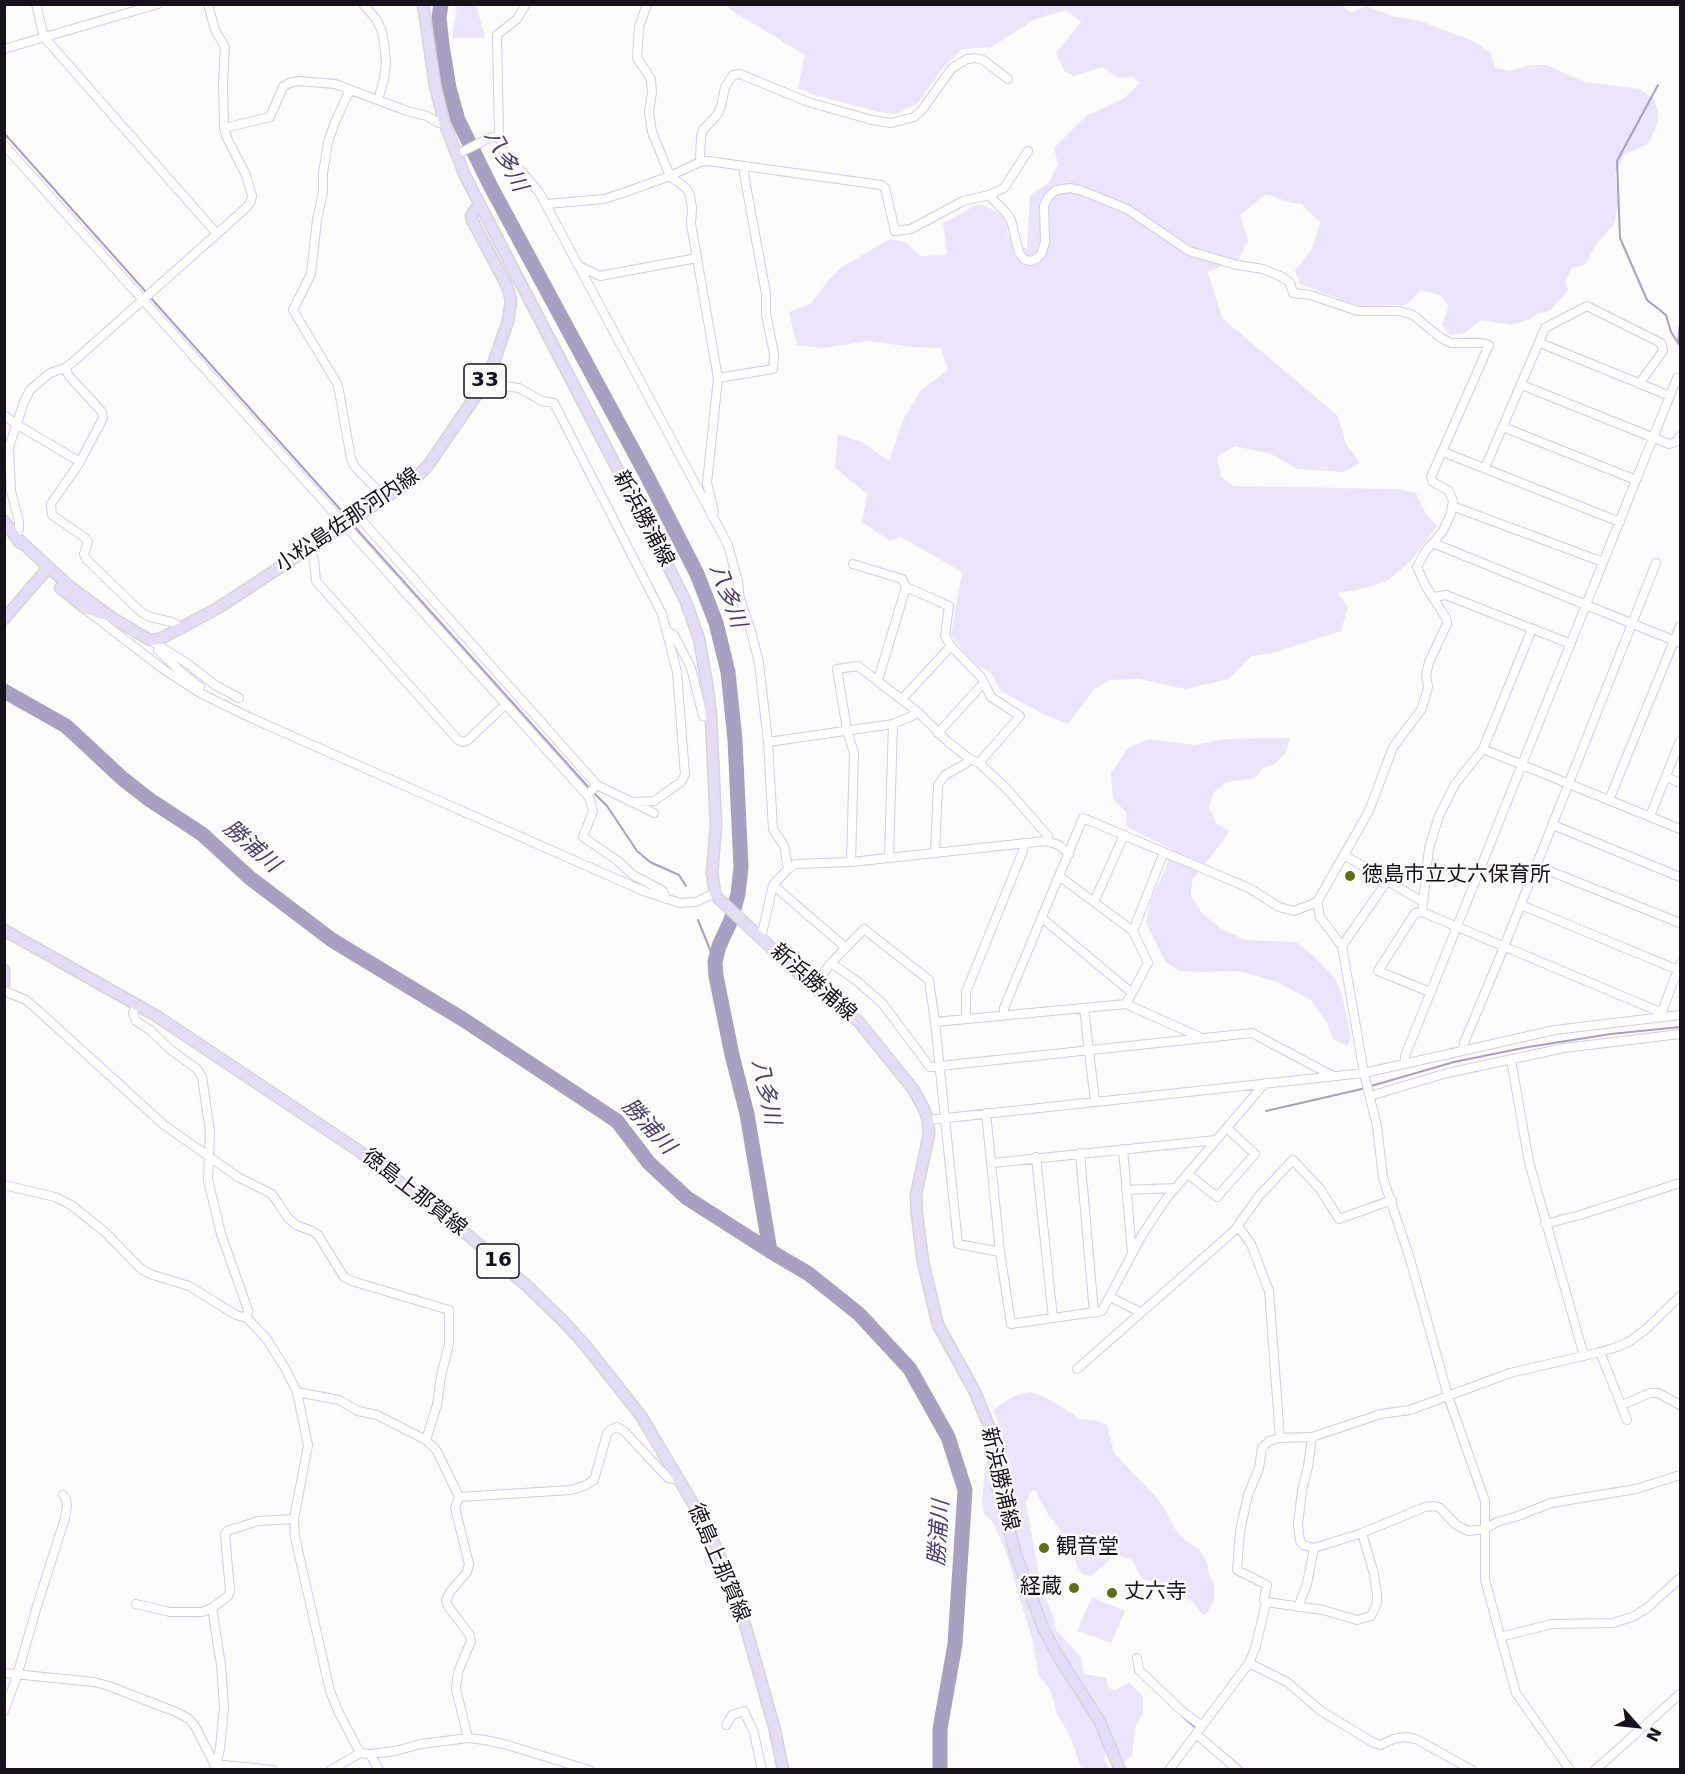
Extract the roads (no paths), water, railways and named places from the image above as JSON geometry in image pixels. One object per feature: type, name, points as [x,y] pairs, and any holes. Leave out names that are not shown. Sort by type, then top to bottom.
[{"type":"main road","name":"小松島佐那河内線","points":[[150,640],[160,639],[180,630],[218,608],[417,477],[429,464],[486,379],[508,321],[511,300],[507,286],[472,220],[471,216],[478,206],[444,122],[435,85],[423,4]]},
{"type":"main road","name":"新浜勝浦線","points":[[478,206],[686,602],[699,639],[711,718],[716,825],[712,873],[716,895],[813,987],[858,1021],[913,1089],[928,1120],[929,1134],[916,1195],[916,1215],[923,1262],[938,1325],[974,1390],[993,1433],[997,1486],[1016,1555],[1043,1628],[1100,1722],[1120,1770]]},
{"type":"main road","points":[[4,521],[43,574],[85,609],[111,617]]},
{"type":"main road","points":[[43,574],[68,585],[111,617],[150,640]]},
{"type":"main road","points":[[4,619],[43,574]]},
{"type":"main road","name":"徳島上那賀線","points":[[4,930],[136,1004],[300,1110],[372,1160],[441,1213],[526,1285],[585,1345],[641,1416],[707,1527],[738,1606],[775,1730],[783,1770]]},
{"type":"main road","points":[[4,970],[4,984]]},
{"type":"street","points":[[36,4],[44,37],[217,234]]},
{"type":"street","points":[[4,49],[158,4]]},
{"type":"street","points":[[16,537],[20,529],[11,491],[9,447],[30,390],[50,373],[65,368],[147,297],[247,207],[252,196],[246,175],[224,128],[225,47],[215,30],[208,4]]},
{"type":"street","points":[[363,4],[376,19],[382,31],[384,43],[386,62],[378,100]]},
{"type":"street","points":[[526,4],[517,19],[497,35],[494,137],[505,157],[522,172],[547,204],[731,554],[740,599],[759,663],[768,742],[773,829],[783,846],[788,869]]},
{"type":"street","points":[[646,4],[639,27],[637,58],[651,79],[650,119],[670,176],[686,188],[690,195],[691,224],[718,378],[707,483],[714,513],[712,516]]},
{"type":"street","points":[[700,162],[703,130],[717,115],[725,87],[733,75],[740,74],[808,102],[891,123],[914,117],[922,110],[952,69],[967,59],[983,60],[1008,80]]},
{"type":"street","points":[[224,128],[270,117],[283,87],[299,81],[335,84],[407,111],[427,116],[439,123],[444,122]]},
{"type":"street","points":[[350,90],[328,142],[322,173],[323,192],[317,220],[311,274],[293,310],[338,385],[351,459],[355,467],[385,498]]},
{"type":"street","points":[[458,154],[494,137]]},
{"type":"street","points":[[4,145],[147,297],[351,521],[592,791],[593,811],[583,837],[633,875],[663,891],[666,899]]},
{"type":"street","points":[[547,204],[604,198],[708,161],[881,185],[885,188],[895,231],[911,229],[963,201],[988,195],[1004,188],[1028,151]]},
{"type":"street","points":[[718,378],[773,369],[774,353],[766,315],[766,294],[744,174],[745,167]]},
{"type":"street","points":[[988,195],[1011,220],[1019,253],[1025,260],[1031,261],[1038,258],[1042,252],[1045,242],[1044,206],[1048,197],[1056,190],[1070,188],[1127,209],[1189,250],[1237,265],[1263,269],[1282,277],[1290,283],[1293,293],[1310,295],[1358,311],[1399,311],[1413,315],[1441,339],[1451,343],[1489,345],[1431,477],[1433,482],[1449,491],[1453,501],[1443,531],[1425,552],[1417,567],[1425,585],[1446,618],[1447,624],[1429,662],[1426,676],[1428,686],[1421,710],[1393,747],[1369,812],[1317,902],[1294,911],[1279,907],[1249,888],[1083,818],[1004,1008],[1004,1016]]},
{"type":"street","points":[[578,265],[600,276],[698,258]]},
{"type":"street","points":[[1485,468],[1545,328],[1587,306],[1661,343],[1663,351],[1640,384]]},
{"type":"street","points":[[1540,343],[1670,396]]},
{"type":"street","points":[[65,368],[69,376],[102,412],[103,418],[80,462],[51,504],[52,515],[84,537],[88,542],[84,554],[86,559],[141,612],[150,617],[177,624],[180,630]]},
{"type":"street","points":[[1405,1062],[1405,1056],[1430,992],[1677,378]]},
{"type":"street","points":[[486,379],[495,385],[519,387],[542,401],[554,403],[662,614],[679,692],[685,776],[681,782],[654,801],[631,802]]},
{"type":"street","points":[[1521,385],[1669,444],[1676,442],[1680,436]]},
{"type":"street","points":[[4,415],[80,462]]},
{"type":"street","points":[[1503,427],[1636,480]]},
{"type":"street","points":[[1443,452],[1620,522]]},
{"type":"street","points":[[1452,506],[1604,562]]},
{"type":"street","points":[[351,521],[505,705],[592,791],[631,802],[654,813]]},
{"type":"street","points":[[1433,543],[1678,642]]},
{"type":"street","points":[[310,548],[316,581],[458,740],[463,742],[468,740],[505,705]]},
{"type":"street","points":[[1463,1050],[1656,563]]},
{"type":"street","points":[[853,564],[902,579],[906,587],[948,606],[945,636],[951,646],[981,677],[991,697],[1020,716],[979,763]]},
{"type":"street","points":[[878,680],[906,587]]},
{"type":"street","points":[[1434,597],[1446,595],[1571,644]]},
{"type":"street","points":[[85,609],[163,669],[200,693],[227,706],[666,899],[680,903],[696,902],[716,895]]},
{"type":"street","points":[[1609,800],[1678,642],[1680,627]]},
{"type":"street","points":[[1430,992],[1378,971],[1415,913],[1423,907],[1429,848],[1439,816],[1455,784],[1483,749],[1532,629]]},
{"type":"street","points":[[667,631],[674,635],[691,668],[703,716],[711,718]]},
{"type":"street","points":[[150,640],[182,674],[227,706]]},
{"type":"street","points":[[150,640],[239,699]]},
{"type":"street","points":[[902,699],[951,646]]},
{"type":"street","points":[[851,862],[854,753],[847,730],[837,669],[858,666],[919,713],[938,733],[970,759],[979,763],[1012,795],[1048,836],[1049,842]]},
{"type":"street","points":[[938,733],[985,684]]},
{"type":"street","points":[[768,742],[893,724],[919,713]]},
{"type":"street","points":[[889,858],[893,724]]},
{"type":"street","points":[[1650,816],[1680,741]]},
{"type":"street","points":[[1483,749],[1680,829]]},
{"type":"street","points":[[935,852],[938,785],[945,775],[970,759]]},
{"type":"street","points":[[1666,777],[1680,783]]},
{"type":"street","points":[[1553,825],[1680,877]]},
{"type":"street","points":[[1094,902],[1124,835]]},
{"type":"street","points":[[759,936],[773,885],[795,864],[851,862],[1049,842],[1059,845],[1069,854]]},
{"type":"street","points":[[966,1019],[966,992],[1023,851],[1024,843]]},
{"type":"street","points":[[1133,931],[1164,852]]},
{"type":"street","points":[[1344,855],[1387,880],[1423,907],[1457,926],[1660,1015]]},
{"type":"street","points":[[1537,866],[1680,923]]},
{"type":"street","points":[[1059,876],[1133,931],[1148,963],[1126,1004]]},
{"type":"street","points":[[1342,946],[1387,880]]},
{"type":"street","points":[[773,885],[845,947]]},
{"type":"street","points":[[1317,902],[1320,916],[1342,946],[1364,1073],[1377,1126],[1383,1178],[1392,1200],[1448,1396],[1485,1501],[1485,1580],[1516,1693],[1570,1770]]},
{"type":"street","points":[[1521,905],[1679,967],[1660,1015]]},
{"type":"street","points":[[1042,918],[1132,993]]},
{"type":"street","points":[[813,987],[845,947],[864,929],[929,980],[958,1244],[1000,1252]]},
{"type":"street","points":[[831,963],[858,982],[882,1004],[930,1067],[1252,1033],[1333,1076]]},
{"type":"street","points":[[4,991],[26,1000],[164,1125],[238,1177],[272,1194],[288,1218],[296,1225],[312,1230],[318,1235],[344,1277],[449,1310],[449,1344],[437,1405],[426,1440]]},
{"type":"street","points":[[136,1004],[133,1013],[136,1021],[197,1069],[202,1077],[210,1132],[208,1180],[221,1234],[248,1310],[247,1318]]},
{"type":"street","points":[[935,1022],[1126,1004],[1202,1039]]},
{"type":"street","points":[[1084,1008],[1095,1102]]},
{"type":"street","points":[[928,1120],[1364,1073],[1555,1030],[1660,1015],[1680,1016]]},
{"type":"street","points":[[1370,1096],[1447,1073],[1564,1048],[1680,1034]]},
{"type":"street","points":[[1511,1060],[1529,1162],[1584,1356]]},
{"type":"street","points":[[986,1113],[993,1163],[1000,1252],[1011,1324],[1102,1311],[1142,1235],[1175,1188],[1265,1083]]},
{"type":"street","points":[[1188,1173],[1217,1197],[1255,1154],[1227,1128]]},
{"type":"street","points":[[993,1163],[1216,1140]]},
{"type":"street","points":[[1123,1149],[1132,1254]]},
{"type":"street","points":[[1080,1153],[1094,1312]]},
{"type":"street","points":[[1036,1157],[1053,1318]]},
{"type":"street","points":[[1077,1369],[1238,1226],[1240,1220],[1259,1196],[1293,1160],[1320,1189],[1339,1219],[1392,1200]]},
{"type":"street","points":[[1545,1224],[1680,1183]]},
{"type":"street","points":[[4,1185],[55,1197],[71,1205],[105,1232],[140,1268],[150,1274],[189,1286],[236,1315],[247,1318],[266,1338],[285,1368],[297,1392],[309,1445],[294,1519],[295,1537],[330,1691],[360,1753]]},
{"type":"street","points":[[1126,1191],[1175,1188]]},
{"type":"street","points":[[1238,1226],[1251,1244],[1269,1291],[1280,1438]]},
{"type":"street","points":[[1169,1770],[1249,1663],[1256,1646],[1266,1602],[1264,1600],[1267,1585],[1237,1570],[1240,1531],[1248,1496],[1262,1448],[1269,1441],[1280,1438],[1312,1437],[1381,1414],[1410,1410],[1510,1373],[1617,1347],[1645,1330],[1680,1296]]},
{"type":"street","points":[[1110,1297],[1140,1312]]},
{"type":"street","points":[[1600,1352],[1627,1420]]},
{"type":"street","points":[[297,1392],[339,1400],[358,1411],[377,1415],[426,1440],[437,1451],[459,1497],[455,1508],[469,1564],[467,1572],[446,1600],[469,1634],[471,1641],[458,1672],[456,1689],[468,1738]]},
{"type":"street","points":[[1622,1405],[1650,1393],[1658,1393],[1680,1405]]},
{"type":"street","points":[[459,1497],[571,1490],[584,1486],[594,1480],[607,1434],[617,1427],[625,1432],[668,1478],[679,1477]]},
{"type":"street","points":[[1312,1437],[1298,1525],[1300,1541],[1303,1545],[1314,1548],[1362,1533],[1425,1507],[1440,1508],[1463,1530],[1486,1529],[1497,1522],[1551,1503],[1636,1490],[1680,1475]]},
{"type":"street","points":[[4,1711],[17,1676],[65,1518],[67,1506],[63,1495]]},
{"type":"street","points":[[136,1604],[170,1612],[202,1612],[212,1608],[231,1591],[225,1534],[227,1530],[258,1521],[294,1519]]},
{"type":"street","points":[[1266,1602],[1323,1610],[1357,1620],[1371,1616],[1377,1604],[1377,1595],[1374,1574],[1362,1533]]},
{"type":"street","points":[[1298,1607],[1307,1584],[1314,1548]]},
{"type":"street","points":[[1500,1637],[1552,1624],[1598,1624],[1623,1620],[1646,1609],[1680,1578]]},
{"type":"street","points":[[212,1608],[221,1665],[224,1708],[216,1767]]},
{"type":"street","points":[[1137,1658],[1139,1670],[1182,1711],[1202,1726]]},
{"type":"street","points":[[1249,1663],[1287,1682],[1321,1710],[1374,1743],[1381,1744],[1405,1737],[1416,1739],[1472,1770]]},
{"type":"street","points":[[4,1673],[94,1682],[176,1712],[189,1719],[195,1726],[216,1767]]},
{"type":"street","points":[[1595,1770],[1680,1694]]},
{"type":"street","points":[[726,1725],[732,1715],[744,1710],[754,1733],[762,1770]]},
{"type":"street","points":[[1196,1734],[1239,1770]]},
{"type":"street","points":[[331,1770],[360,1753],[395,1751],[421,1744],[468,1738],[504,1744],[589,1770]]},
{"type":"street","points":[[370,1754],[379,1770]]},
{"type":"street","points":[[216,1767],[273,1770]]},
{"type":"waterway","name":"八多川","points":[[441,4],[439,18],[442,45],[449,88],[458,120],[491,187],[647,476],[697,574],[716,623],[728,672],[735,740],[741,867],[738,894],[731,920],[719,946],[715,962],[716,976],[747,1114],[770,1251]]},
{"type":"waterway","points":[[1658,85],[1617,161],[1620,238],[1647,300],[1666,315],[1671,332],[1680,346]]},
{"type":"waterway","points":[[4,133],[146,292]]},
{"type":"waterway","points":[[150,297],[348,518]]},
{"type":"waterway","points":[[1678,342],[1680,324]]},
{"type":"waterway","points":[[353,525],[590,789]]},
{"type":"waterway","name":"勝浦川","points":[[4,691],[66,726],[123,779],[150,800],[202,834],[250,878],[332,940],[464,1020],[617,1121],[649,1163],[687,1198],[809,1274],[859,1314],[910,1369],[948,1437],[965,1490],[955,1644],[940,1729],[940,1770]]},
{"type":"waterway","points":[[594,793],[607,806],[637,851],[650,862],[679,875],[686,886]]},
{"type":"waterway","points":[[698,920],[715,962]]},
{"type":"waterway","points":[[1371,1086],[1454,1062],[1528,1047],[1611,1034],[1680,1027]]},
{"type":"waterway","points":[[1266,1111],[1366,1088]]},
{"type":"waterway","points":[[1183,1717],[1197,1729]]},
{"type":"waterway","points":[[1217,1747],[1244,1770]]},
{"type":"place","name":"徳島市立丈六保育所","points":[[1350,876]]},
{"type":"place","name":"観音堂","points":[[1044,1548]]},
{"type":"place","name":"経蔵","points":[[1074,1588]]},
{"type":"place","name":"丈六寺","points":[[1112,1593]]}]
